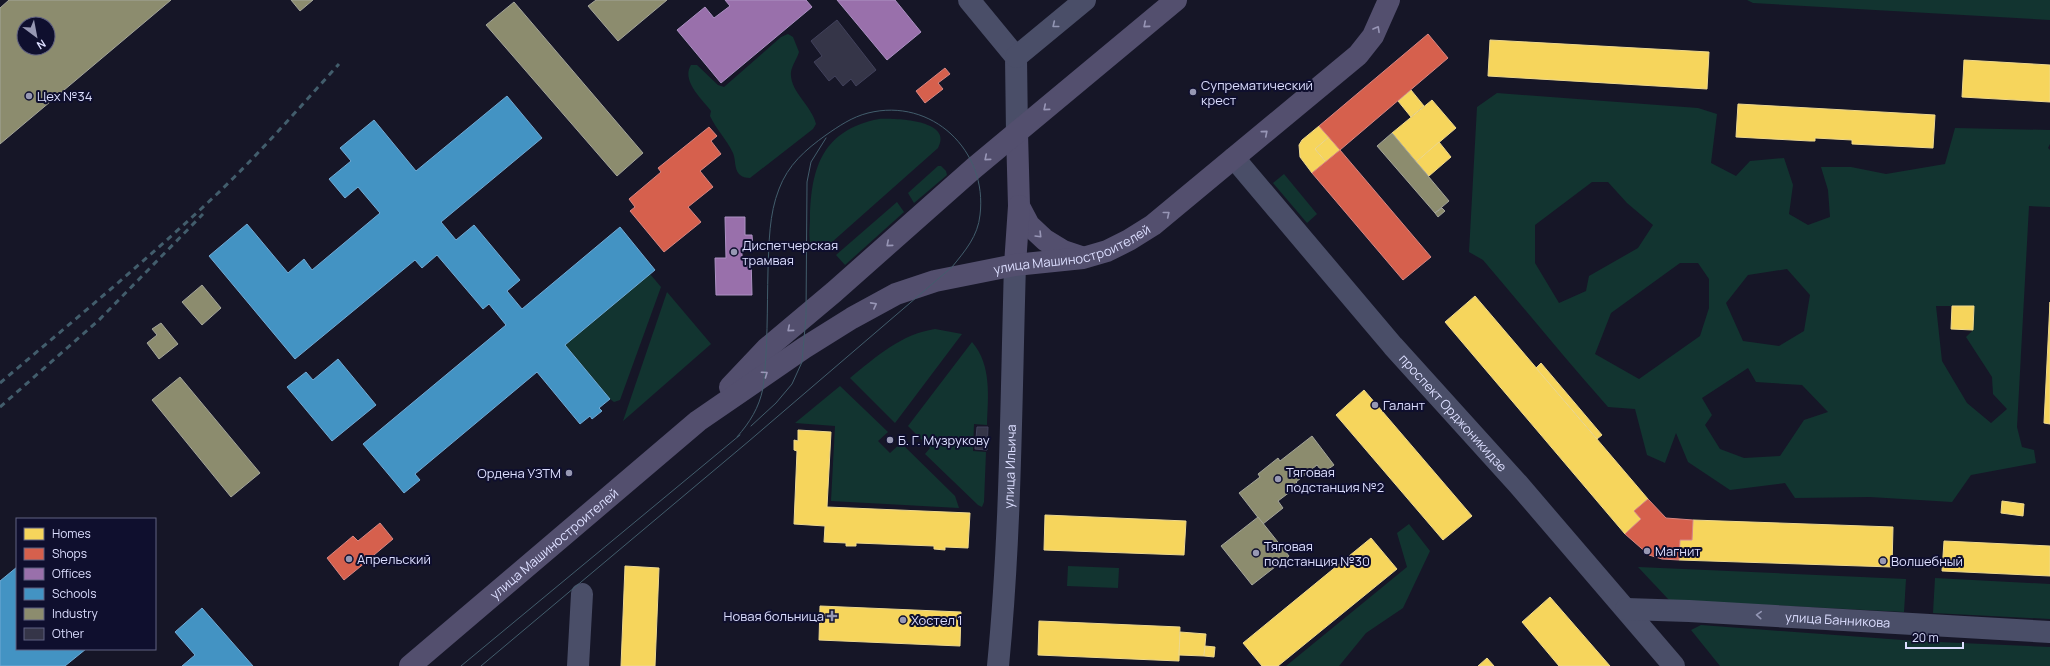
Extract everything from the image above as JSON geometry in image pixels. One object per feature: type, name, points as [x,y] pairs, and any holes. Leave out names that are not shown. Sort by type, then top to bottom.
[{"type":"main road","name":"улица Машиностроителей","points":[[698,421],[766,349],[1017,133],[1176,0]]},
{"type":"main road","name":"улица Машиностроителей","points":[[410,666],[698,421],[804,348],[852,318],[896,294],[935,281],[1015,266],[1083,258],[1107,251],[1129,240],[1153,225],[1358,55],[1373,36],[1389,0]]},
{"type":"main road","points":[[1015,266],[1019,206],[1017,133]]},
{"type":"main road","points":[[1019,206],[1029,225],[1045,240],[1064,251],[1083,258]]},
{"type":"street","points":[[969,0],[1016,57],[1017,133]]},
{"type":"street","points":[[1016,57],[1085,0]]},
{"type":"street","name":"проспект Орджоникидзе","points":[[1234,158],[1393,346],[1518,484],[1674,666]]},
{"type":"street","name":"улица Ильича","points":[[998,666],[1004,605],[1008,529],[1015,266]]},
{"type":"street","points":[[578,666],[582,594]]},
{"type":"street","name":"улица Банникова","points":[[1626,609],[1689,611],[2050,632]]},
{"type":"green space","points":[[1747,0],[2050,0],[2050,20],[1753,3]]},
{"type":"green space","points":[[788,34],[793,37],[799,52],[791,72],[791,79],[797,92],[814,117],[816,124],[813,129],[750,178],[744,177],[737,172],[733,153],[712,121],[710,116],[711,111],[694,90],[689,77],[689,71],[691,65],[697,65],[718,85],[724,87],[781,37]]},
{"type":"green space","points":[[1497,93],[1698,108],[1717,114],[1711,163],[1736,176],[1750,161],[1784,158],[1793,185],[1789,214],[1808,225],[1830,217],[1828,190],[1821,167],[1851,167],[1886,174],[1945,164],[1955,128],[2050,130],[2050,144],[2048,148],[2050,150],[2050,207],[2029,206],[2017,427],[2022,447],[2034,450],[2036,463],[1971,475],[1952,502],[1870,497],[1795,498],[1785,483],[1730,490],[1688,462],[1676,433],[1665,463],[1647,455],[1635,409],[1608,407],[1483,260],[1469,252],[1477,107]],"holes":[[[1592,182],[1608,182],[1627,203],[1653,225],[1638,248],[1589,276],[1586,291],[1559,303],[1535,263],[1535,225]],[[1680,263],[1698,263],[1709,279],[1709,308],[1700,336],[1639,379],[1595,354],[1611,313]],[[1787,269],[1810,295],[1804,331],[1779,346],[1743,341],[1726,303],[1748,275]],[[1936,306],[1974,306],[1973,330],[1966,337],[1992,377],[1993,394],[2007,409],[1991,423],[1967,403],[1942,361]],[[1748,368],[1756,382],[1802,385],[1828,412],[1804,420],[1780,456],[1744,458],[1720,449],[1705,425],[1712,415],[1702,398]]]},
{"type":"green space","points":[[879,119],[909,120],[931,126],[938,132],[941,139],[938,148],[823,250],[814,251],[810,244],[809,235],[811,200],[813,183],[824,154],[833,142],[845,132],[860,124]]},
{"type":"green space","points":[[938,166],[941,166],[946,171],[947,175],[914,203],[908,193]]},
{"type":"green space","points":[[1284,174],[1317,214],[1307,223],[1273,183]]},
{"type":"green space","points":[[897,202],[904,212],[845,265],[836,255]]},
{"type":"green space","points":[[650,274],[661,287],[620,400],[614,402],[565,345]]},
{"type":"green space","points":[[667,292],[711,344],[623,421]]},
{"type":"green space","points":[[935,329],[962,334],[895,423],[850,378],[879,355],[900,341]]},
{"type":"green space","points":[[972,342],[983,361],[986,371],[988,392],[987,425],[974,424],[973,451],[986,452],[984,502],[982,507],[978,505],[925,454],[930,448],[908,426]]},
{"type":"green space","points":[[840,386],[888,432],[878,441],[890,453],[901,443],[955,496],[959,508],[831,501],[835,426],[795,423]]},
{"type":"green space","points":[[1409,524],[1430,551],[1403,608],[1366,633],[1339,666],[1286,666],[1407,567],[1397,533]]},
{"type":"green space","points":[[1068,566],[1119,568],[1118,588],[1067,586]]},
{"type":"green space","points":[[1638,567],[1906,579],[1904,612],[1669,600]]},
{"type":"green space","points":[[1935,578],[2050,584],[2050,619],[1933,613]]},
{"type":"green space","points":[[1701,625],[1916,641],[2050,647],[2050,666],[1720,666],[1691,630]]},
{"type":"building: Homes","points":[[1490,40],[1709,52],[1707,89],[1488,76]]},
{"type":"building: Homes","points":[[1964,60],[2050,65],[2050,102],[1962,97]]},
{"type":"building: Homes","points":[[1411,90],[1424,106],[1411,117],[1398,101]]},
{"type":"building: Homes","points":[[1432,100],[1456,128],[1416,162],[1392,133]]},
{"type":"building: Homes","points":[[1738,104],[1935,115],[1933,148],[1852,144],[1852,140],[1815,138],[1815,141],[1810,141],[1736,137]]},
{"type":"building: Homes","points":[[1319,126],[1329,137],[1315,149],[1326,162],[1312,173],[1300,157],[1299,145],[1302,140]]},
{"type":"building: Homes","points":[[1329,137],[1340,150],[1326,162],[1315,149]]},
{"type":"building: Homes","points":[[1439,142],[1451,157],[1429,176],[1416,162]]},
{"type":"building: Homes","points":[[1475,296],[1648,499],[1634,511],[1641,519],[1625,534],[1445,322]]},
{"type":"building: Homes","points":[[2050,302],[2050,424],[2044,423]]},
{"type":"building: Homes","points":[[1952,306],[1974,306],[1973,330],[1951,329]]},
{"type":"building: Homes","points":[[1541,363],[1602,435],[1597,439],[1536,368]]},
{"type":"building: Homes","points":[[1364,390],[1472,516],[1443,540],[1336,415]]},
{"type":"building: Homes","points":[[798,430],[831,432],[827,507],[970,513],[968,548],[945,547],[945,550],[934,549],[934,546],[856,543],[856,546],[846,546],[846,543],[824,542],[825,526],[794,524],[797,451],[794,450],[794,440],[798,441]]},
{"type":"building: Homes","points":[[2002,501],[2024,504],[2023,516],[2001,513]]},
{"type":"building: Homes","points":[[1045,515],[1186,521],[1184,555],[1044,550]]},
{"type":"building: Homes","points":[[1693,520],[1893,527],[1892,567],[1679,560],[1680,540],[1692,540]]},
{"type":"building: Homes","points":[[1371,538],[1397,569],[1278,666],[1262,666],[1243,643]]},
{"type":"building: Homes","points":[[1944,541],[2050,546],[2050,576],[1942,571]]},
{"type":"building: Homes","points":[[625,566],[659,568],[655,666],[621,666]]},
{"type":"building: Homes","points":[[1550,597],[1610,666],[1559,666],[1522,622]]},
{"type":"building: Homes","points":[[820,606],[961,612],[960,646],[819,640]]},
{"type":"building: Homes","points":[[1039,621],[1180,627],[1179,661],[1038,655]]},
{"type":"building: Homes","points":[[1180,632],[1206,634],[1204,656],[1179,655]]},
{"type":"building: Homes","points":[[1205,646],[1215,647],[1214,657],[1204,656]]},
{"type":"building: Homes","points":[[1487,658],[1494,666],[1478,666]]},
{"type":"building: Shops","points":[[1428,34],[1448,58],[1340,150],[1319,126]]},
{"type":"building: Shops","points":[[945,68],[950,74],[938,83],[943,89],[925,103],[916,91]]},
{"type":"building: Shops","points":[[709,127],[717,136],[711,141],[721,154],[700,171],[713,187],[688,207],[701,222],[664,252],[630,211],[635,207],[629,199],[661,172],[658,168]]},
{"type":"building: Shops","points":[[1340,150],[1431,257],[1403,280],[1312,173]]},
{"type":"building: Shops","points":[[1648,499],[1666,518],[1693,520],[1692,540],[1680,540],[1679,560],[1662,559],[1649,555],[1625,534],[1641,519],[1634,511]]},
{"type":"building: Shops","points":[[380,523],[393,539],[374,555],[376,558],[368,565],[366,562],[344,580],[327,558],[353,536],[358,541]]},
{"type":"building: Offices","points":[[725,0],[806,0],[812,7],[721,83],[677,30],[705,7],[714,18],[730,6]]},
{"type":"building: Offices","points":[[837,0],[895,0],[921,32],[887,60]]},
{"type":"building: Offices","name":"Диспетчерская трамвая","points":[[725,217],[745,217],[745,235],[752,235],[753,248],[742,248],[742,257],[751,257],[752,295],[716,295],[715,258],[726,258]]},
{"type":"building: Schools","points":[[507,96],[542,138],[441,222],[456,240],[474,225],[520,280],[507,291],[522,309],[620,227],[655,270],[565,345],[610,399],[599,408],[602,411],[592,419],[590,416],[580,424],[537,372],[415,474],[420,480],[404,493],[363,444],[506,325],[489,304],[483,309],[437,255],[422,268],[415,260],[295,359],[209,256],[247,224],[288,273],[304,259],[312,270],[380,213],[358,187],[345,198],[329,179],[351,161],[340,148],[374,120],[416,171]]},
{"type":"building: Schools","points":[[338,359],[376,405],[332,441],[287,387],[306,372],[313,380]]},
{"type":"building: Schools","points":[[16,568],[16,650],[85,650],[65,666],[0,666],[0,581]]},
{"type":"building: Schools","points":[[202,608],[253,666],[182,666],[195,655],[175,632]]},
{"type":"building: Industry","name":"Цех №34","points":[[9,0],[171,0],[0,144],[0,8]]},
{"type":"building: Industry","points":[[291,0],[313,0],[300,11]]},
{"type":"building: Industry","points":[[596,0],[667,0],[618,41],[588,6]]},
{"type":"building: Industry","points":[[514,2],[643,153],[617,176],[486,25]]},
{"type":"building: Industry","points":[[1392,133],[1449,201],[1435,213],[1377,146]]},
{"type":"building: Industry","points":[[1442,208],[1445,211],[1438,217],[1435,213]]},
{"type":"building: Industry","points":[[202,285],[221,308],[202,325],[182,302]]},
{"type":"building: Industry","points":[[161,323],[178,344],[159,359],[147,343],[157,335],[152,329]]},
{"type":"building: Industry","points":[[180,377],[260,473],[231,497],[152,400]]},
{"type":"building: Industry","name":"Тяговая подстанция №2","points":[[1312,436],[1334,465],[1323,473],[1317,465],[1296,482],[1299,485],[1278,501],[1283,508],[1263,524],[1239,493],[1260,477],[1258,474],[1278,458],[1280,461]]},
{"type":"building: Industry","name":"Тяговая подстанция №30","points":[[1258,517],[1289,556],[1252,585],[1221,546]]},
{"type":"building: Other","points":[[837,20],[876,70],[856,86],[851,79],[843,86],[835,76],[829,81],[814,62],[822,56],[811,41]]},
{"type":"building: Other","points":[[977,427],[988,427],[987,450],[975,449]]},
{"type":"tram line","points":[[481,666],[749,441],[952,267],[962,255],[977,230],[980,215],[980,192],[975,170],[965,150],[951,134],[934,121],[914,113],[892,110],[862,115],[846,122],[818,141],[804,152],[787,173],[779,189],[773,208],[770,229],[767,343],[763,388],[759,402],[753,414],[737,437]]},
{"type":"tram line","points":[[751,426],[776,403],[792,384],[802,362],[806,316],[807,182],[811,162],[826,138]]},
{"type":"tram line","points":[[461,666],[740,435]]},
{"type":"railway","points":[[0,383],[191,219],[264,146],[339,64]]},
{"type":"railway","points":[[0,407],[99,320],[203,214]]},
{"type":"place","name":"Супрематический крест","points":[[1193,92]]},
{"type":"place","name":"Цех №34","points":[[29,96]]},
{"type":"place","name":"Диспетчерская трамвая","points":[[734,252]]},
{"type":"place","name":"Галант","points":[[1375,405]]},
{"type":"place","name":"Б. Г. Музрукову","points":[[890,440]]},
{"type":"place","name":"Ордена УЗТМ","points":[[569,473]]},
{"type":"place","name":"Тяговая подстанция №2","points":[[1278,479]]},
{"type":"place","name":"Магнит","points":[[1647,551]]},
{"type":"place","name":"Тяговая подстанция №30","points":[[1256,553]]},
{"type":"place","name":"Апрельский","points":[[349,559]]},
{"type":"place","name":"Волшебный","points":[[1883,561]]},
{"type":"place","name":"Новая больница","points":[[832,616]]},
{"type":"place","name":"Хостел 1","points":[[903,620]]}]
